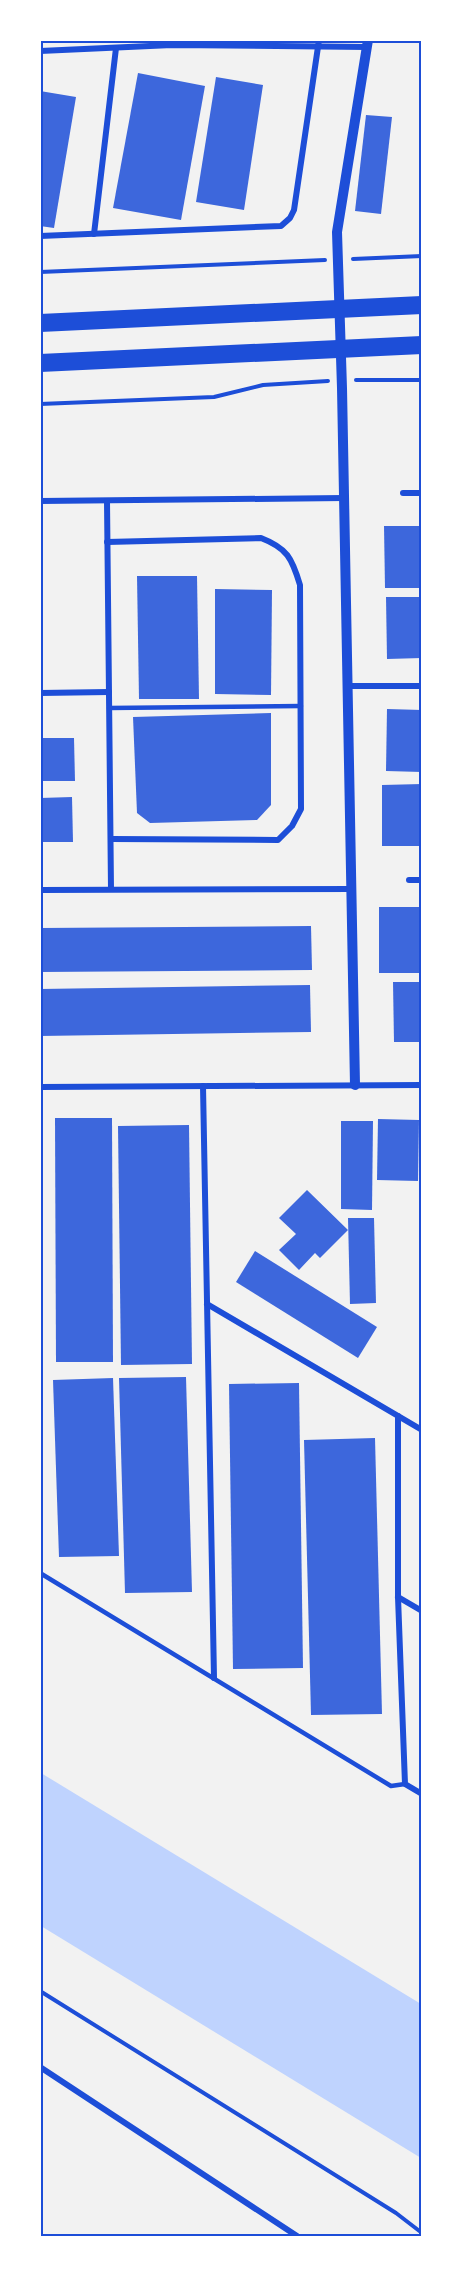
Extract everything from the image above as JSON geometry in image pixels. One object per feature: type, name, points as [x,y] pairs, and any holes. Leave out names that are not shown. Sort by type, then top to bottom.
[{"type":"highway","points":[[40,323],[422,305]]},
{"type":"highway","points":[[40,363],[422,345]]},
{"type":"street","points":[[40,236],[281,226],[290,219],[294,210],[319,43]]},
{"type":"street","points":[[94,234],[116,44]]},
{"type":"street","points":[[40,51],[116,44],[368,44],[337,232],[355,1085]]},
{"type":"street","points":[[404,493],[422,492]]},
{"type":"street","points":[[40,501],[344,498]]},
{"type":"street","points":[[106,501],[111,889]]},
{"type":"street","points":[[107,542],[261,538],[279,545],[294,563],[300,585],[301,809],[292,826],[278,840],[111,839]]},
{"type":"street","points":[[347,686],[422,686]]},
{"type":"street","points":[[40,693],[109,692]]},
{"type":"street","points":[[409,880],[422,880]]},
{"type":"street","points":[[40,890],[351,889]]},
{"type":"street","points":[[40,1087],[422,1085]]},
{"type":"street","points":[[203,1086],[214,1678]]},
{"type":"street","points":[[207,1304],[422,1430]]},
{"type":"street","points":[[398,1416],[398,1597],[405,1784],[422,1794]]},
{"type":"street","points":[[398,1597],[422,1611]]},
{"type":"street","points":[[40,2067],[297,2236]]},
{"type":"lane","points":[[109,708],[300,706]]},
{"type":"lane","points":[[40,1573],[390,1786],[405,1784]]},
{"type":"path","points":[[377,257],[422,256]]},
{"type":"path","points":[[40,272],[280,262]]},
{"type":"path","points":[[386,380],[422,380]]},
{"type":"path","points":[[40,404],[214,398],[263,385]]},
{"type":"path","points":[[40,1991],[396,2213],[422,2233]]},
{"type":"water","points":[[41,1773],[421,2004],[421,2158],[41,1926]]},
{"type":"building","points":[[138,73],[205,86],[181,220],[113,208]]},
{"type":"building","points":[[216,77],[263,85],[244,210],[196,202]]},
{"type":"building","points":[[40,91],[76,97],[54,228],[40,226]]},
{"type":"building","points":[[366,115],[392,117],[381,214],[355,211]]},
{"type":"building","points":[[384,526],[422,526],[422,588],[385,588]]},
{"type":"building","points":[[137,576],[197,576],[199,699],[139,699]]},
{"type":"building","points":[[215,589],[272,590],[271,695],[215,694]]},
{"type":"building","points":[[386,597],[422,597],[422,658],[387,659]]},
{"type":"building","points":[[387,709],[422,710],[422,772],[386,771]]},
{"type":"building","points":[[271,713],[271,805],[257,820],[150,823],[137,813],[133,717]]},
{"type":"building","points":[[40,738],[74,738],[75,781],[40,781]]},
{"type":"building","points":[[422,784],[422,846],[382,846],[382,785]]},
{"type":"building","points":[[72,797],[73,842],[40,842],[40,798]]},
{"type":"building","points":[[379,907],[422,907],[422,973],[379,973]]},
{"type":"building","points":[[311,926],[312,970],[40,972],[40,928]]},
{"type":"building","points":[[393,982],[422,982],[422,1042],[394,1042]]},
{"type":"building","points":[[310,985],[311,1032],[40,1036],[40,989]]},
{"type":"building","points":[[55,1118],[112,1118],[113,1362],[56,1362]]},
{"type":"building","points":[[378,1119],[419,1120],[418,1181],[377,1180]]},
{"type":"building","points":[[341,1121],[373,1121],[372,1210],[341,1209]]},
{"type":"building","points":[[189,1125],[192,1364],[121,1365],[118,1126]]},
{"type":"building","points":[[307,1190],[348,1230],[320,1258],[315,1253],[299,1270],[279,1250],[296,1234],[279,1218]]},
{"type":"building","points":[[348,1218],[374,1218],[376,1303],[350,1304]]},
{"type":"building","points":[[255,1251],[377,1327],[358,1358],[236,1282]]},
{"type":"building","points":[[186,1377],[192,1592],[125,1593],[119,1378]]},
{"type":"building","points":[[113,1378],[119,1556],[59,1557],[53,1380]]},
{"type":"building","points":[[299,1383],[303,1668],[233,1669],[229,1384]]},
{"type":"building","points":[[375,1438],[382,1714],[311,1715],[304,1440]]}]
